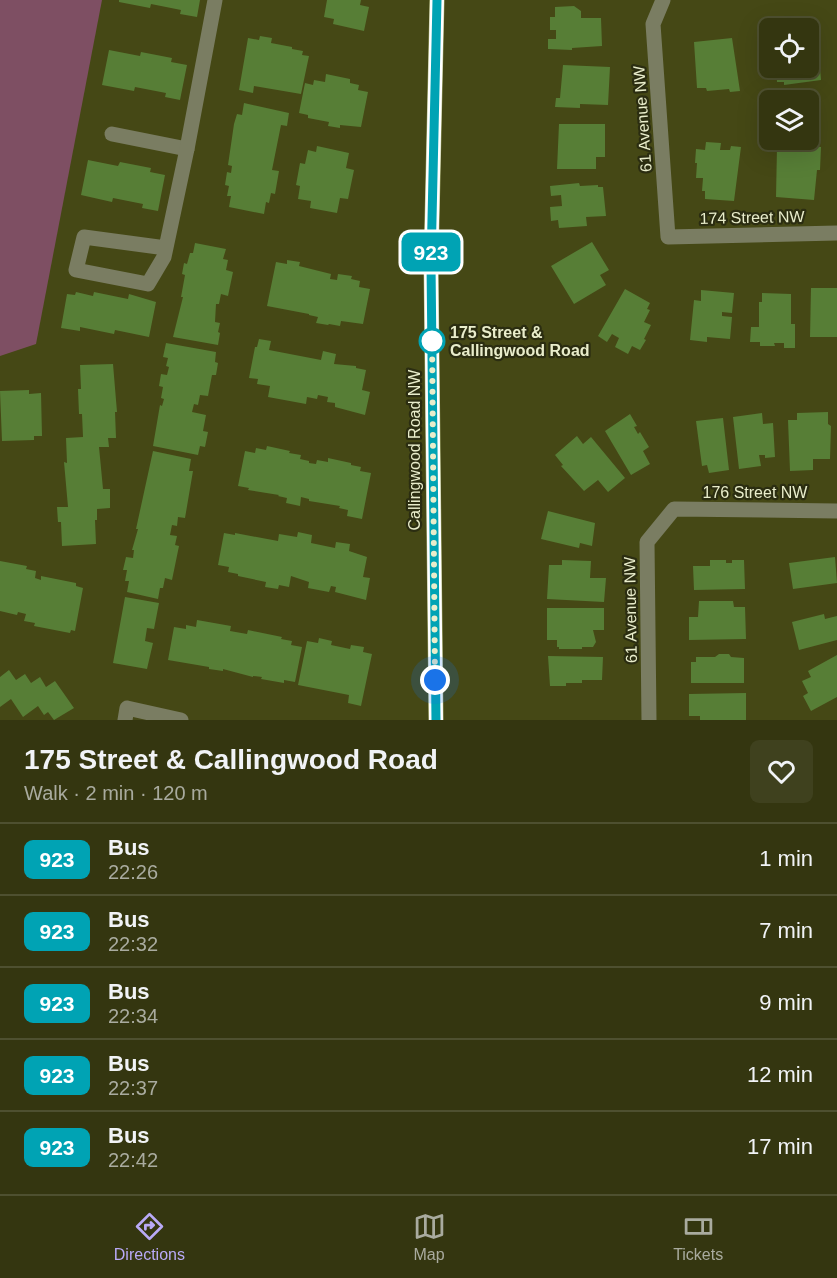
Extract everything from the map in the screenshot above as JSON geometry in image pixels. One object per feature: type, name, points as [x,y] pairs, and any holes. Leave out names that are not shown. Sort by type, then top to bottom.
[{"type":"main road","name":"Callingwood Road NW","points":[[436,720],[431,264],[437,0]]},
{"type":"street","points":[[166,248],[84,237],[76,270],[148,284],[164,257],[166,248],[187,149],[215,0]]},
{"type":"street","name":"61 Avenue NW","points":[[663,0],[653,24],[668,237]]},
{"type":"street","points":[[112,134],[187,149]]},
{"type":"street","name":"174 Street NW","points":[[668,237],[837,233]]},
{"type":"street","name":"61 Avenue NW","points":[[650,720],[647,542],[674,509]]},
{"type":"street","name":"176 Street NW","points":[[674,509],[837,511]]},
{"type":"street","points":[[125,720],[127,708],[181,720]]},
{"type":"shaded area","points":[[0,0],[102,0],[36,344],[0,356]]},
{"type":"building","points":[[119,0],[200,0],[197,17],[180,14],[181,10],[151,4],[150,8],[119,2]]},
{"type":"building","points":[[327,0],[361,0],[360,5],[369,7],[364,31],[333,24],[334,19],[324,17]]},
{"type":"building","points":[[574,6],[581,11],[581,18],[601,18],[602,46],[572,48],[572,50],[548,49],[548,39],[556,39],[556,30],[550,30],[550,17],[555,17],[555,7]]},
{"type":"building","points":[[260,36],[272,38],[271,43],[292,47],[292,49],[303,51],[302,55],[309,56],[301,94],[254,86],[253,93],[239,90],[248,38],[259,40]]},
{"type":"building","points":[[732,38],[740,91],[730,92],[729,89],[707,91],[706,88],[697,88],[694,42]]},
{"type":"building","points":[[109,50],[140,56],[141,52],[172,58],[171,62],[187,65],[180,100],[165,97],[166,93],[135,87],[134,91],[102,85]]},
{"type":"building","points":[[819,55],[821,80],[784,85],[784,82],[777,82],[777,78],[819,78]]},
{"type":"building","points":[[563,65],[610,67],[608,105],[580,104],[580,108],[555,107],[556,98],[560,98]]},
{"type":"building","points":[[326,74],[350,79],[350,83],[359,85],[358,90],[368,92],[361,127],[328,126],[329,122],[308,118],[308,115],[299,113],[305,83],[313,85],[314,80],[325,82]]},
{"type":"building","points":[[244,103],[289,113],[287,126],[281,125],[272,170],[279,171],[275,194],[271,193],[269,203],[266,202],[264,214],[229,207],[231,196],[227,196],[229,186],[225,185],[227,172],[231,173],[232,166],[228,165],[234,124],[237,114],[242,115]]},
{"type":"building","points":[[559,124],[605,124],[605,157],[596,157],[596,169],[557,169]]},
{"type":"building","points":[[706,142],[721,143],[720,150],[730,150],[731,146],[741,147],[734,201],[705,199],[705,191],[702,191],[703,178],[696,178],[697,163],[695,163],[696,149],[705,150]]},
{"type":"building","points":[[317,146],[349,153],[346,168],[354,170],[348,199],[340,198],[337,213],[310,208],[311,201],[298,199],[300,186],[296,185],[300,163],[305,164],[308,150],[316,152]]},
{"type":"building","points":[[821,147],[820,170],[817,170],[814,200],[776,197],[777,150],[819,150]]},
{"type":"building","points":[[88,160],[118,166],[120,162],[151,168],[150,172],[165,175],[158,211],[142,208],[143,204],[113,198],[112,202],[81,195]]},
{"type":"building","points":[[579,183],[580,186],[603,187],[606,216],[586,217],[587,226],[559,228],[558,220],[551,221],[550,207],[562,206],[561,195],[551,196],[550,186]]},
{"type":"building","points":[[592,242],[609,270],[600,275],[606,285],[574,304],[551,266]]},
{"type":"building","points":[[195,243],[226,249],[223,259],[228,260],[226,270],[233,272],[228,296],[221,294],[219,304],[216,304],[215,322],[220,323],[218,345],[173,337],[183,297],[181,297],[185,275],[182,274],[184,263],[187,264]]},
{"type":"building","points":[[287,260],[300,262],[299,266],[331,274],[330,279],[337,280],[338,274],[352,276],[351,279],[360,281],[359,287],[370,289],[363,324],[341,321],[340,326],[316,323],[318,317],[267,306],[276,262],[287,264]]},
{"type":"building","points":[[811,288],[837,288],[837,337],[810,337]]},
{"type":"building","points":[[625,289],[650,303],[647,309],[650,310],[644,322],[651,325],[644,339],[646,340],[640,350],[632,346],[628,354],[615,347],[619,338],[612,334],[607,342],[598,336]]},
{"type":"building","points":[[701,290],[734,293],[732,313],[722,312],[722,316],[732,317],[730,339],[707,337],[707,342],[690,340],[694,300],[701,301]]},
{"type":"building","points":[[76,292],[93,296],[94,292],[128,299],[129,294],[156,302],[149,337],[115,330],[114,334],[80,327],[80,331],[61,328],[67,294],[75,295]]},
{"type":"building","points":[[762,293],[791,294],[791,324],[795,324],[795,348],[784,348],[784,343],[774,343],[775,346],[760,346],[760,342],[750,342],[751,327],[759,327],[759,302],[762,302]]},
{"type":"building","points":[[259,339],[271,341],[269,350],[321,360],[323,351],[336,354],[334,364],[356,366],[356,368],[366,370],[362,390],[370,392],[365,415],[335,407],[335,403],[327,402],[328,397],[318,395],[317,399],[307,397],[306,404],[268,397],[270,386],[257,384],[258,379],[249,378],[255,347]]},
{"type":"building","points":[[166,343],[216,352],[215,362],[218,363],[216,375],[212,375],[208,396],[200,395],[198,405],[194,404],[192,412],[206,415],[203,431],[208,432],[205,447],[200,446],[198,455],[153,446],[160,405],[162,406],[164,399],[161,398],[163,387],[159,386],[161,374],[167,375],[169,367],[166,366],[168,358],[163,357]]},
{"type":"building","points":[[113,364],[117,412],[115,412],[116,438],[108,438],[109,447],[99,447],[103,489],[110,489],[110,508],[97,509],[96,544],[62,546],[61,522],[58,522],[57,507],[68,507],[64,462],[67,463],[66,438],[83,437],[82,414],[79,414],[80,365]]},
{"type":"building","points":[[29,390],[29,394],[41,393],[42,436],[34,436],[34,440],[2,441],[0,391]]},
{"type":"building","points":[[828,412],[828,424],[831,426],[830,459],[813,459],[813,470],[790,471],[788,420],[797,420],[797,413]]},
{"type":"building","points":[[762,413],[763,424],[773,423],[775,457],[765,458],[765,455],[759,455],[761,466],[739,469],[733,417]]},
{"type":"building","points":[[630,414],[637,426],[634,427],[638,434],[640,432],[649,447],[643,451],[650,464],[631,475],[605,431]]},
{"type":"building","points":[[723,418],[729,470],[709,473],[707,465],[702,466],[696,421]]},
{"type":"building","points":[[577,436],[583,444],[591,437],[625,478],[608,492],[598,480],[584,491],[561,466],[563,465],[555,455]]},
{"type":"building","points":[[267,446],[301,455],[300,459],[309,461],[309,463],[316,464],[317,460],[328,462],[328,458],[351,463],[351,465],[361,467],[360,471],[371,473],[362,519],[347,516],[348,510],[339,508],[340,506],[309,501],[301,497],[300,506],[286,503],[287,498],[279,495],[238,486],[245,451],[255,453],[256,448],[266,450]]},
{"type":"building","points":[[153,451],[191,459],[189,471],[193,471],[185,518],[178,517],[177,526],[172,525],[170,535],[177,536],[175,545],[179,546],[172,580],[165,578],[158,599],[127,592],[129,581],[125,581],[127,570],[123,570],[126,557],[133,558],[134,550],[132,550]]},
{"type":"building","points":[[548,511],[595,523],[592,546],[580,543],[579,548],[541,539]]},
{"type":"building","points":[[298,532],[312,535],[311,543],[335,548],[336,542],[350,544],[349,551],[367,557],[363,577],[370,578],[366,600],[335,592],[336,587],[331,586],[329,592],[308,588],[309,582],[291,576],[289,587],[279,585],[278,589],[265,587],[266,582],[238,576],[238,574],[228,572],[229,567],[218,565],[224,533],[278,541],[279,534],[297,537]]},
{"type":"building","points":[[835,557],[837,583],[793,589],[789,563]]},
{"type":"building","points":[[562,560],[591,561],[590,578],[606,578],[604,602],[547,599],[549,565],[562,565]]},
{"type":"building","points":[[710,560],[726,560],[726,563],[732,563],[732,560],[744,560],[745,589],[694,590],[693,566],[710,566]]},
{"type":"building","points":[[0,561],[27,566],[26,569],[36,571],[35,578],[41,580],[41,576],[76,583],[76,586],[83,588],[75,631],[71,630],[70,633],[34,626],[35,623],[24,621],[26,614],[18,612],[17,615],[0,611]]},
{"type":"building","points":[[125,597],[159,603],[154,629],[147,628],[145,641],[153,643],[147,669],[113,663]]},
{"type":"building","points":[[699,601],[733,601],[734,607],[745,607],[746,639],[689,640],[689,617],[698,617]]},
{"type":"building","points":[[547,608],[604,608],[604,630],[593,630],[596,642],[593,647],[559,649],[557,640],[547,640]]},
{"type":"building","points":[[824,614],[825,619],[837,616],[837,640],[799,650],[792,622]]},
{"type":"building","points":[[197,620],[231,626],[230,631],[247,634],[248,630],[282,637],[281,639],[292,641],[291,645],[302,647],[295,682],[284,680],[284,683],[223,669],[223,671],[209,669],[209,667],[168,660],[174,627],[186,629],[186,625],[196,627]]},
{"type":"building","points":[[319,638],[332,641],[331,645],[350,649],[351,645],[364,647],[363,652],[372,654],[361,706],[348,703],[349,695],[298,685],[307,641],[318,643]]},
{"type":"building","points":[[719,654],[744,658],[744,683],[691,683],[691,662],[696,662],[696,657],[715,657]]},
{"type":"building","points":[[837,655],[837,697],[811,711],[803,696],[808,693],[802,681],[811,677],[808,671]]},
{"type":"building","points":[[548,656],[603,657],[602,680],[582,680],[582,683],[566,683],[566,686],[550,686]]},
{"type":"building","points":[[9,670],[16,680],[25,674],[31,683],[40,677],[46,687],[55,681],[74,708],[54,720],[48,712],[44,715],[38,706],[23,717],[11,699],[0,707],[0,677]]},
{"type":"building","points":[[746,693],[746,720],[700,720],[700,716],[689,716],[689,694]]},
{"type":"bus line","name":"923","points":[[436,720],[431,264],[437,0]]},
{"type":"place","name":"175 Street & Callingwood Road","points":[[432,341]]},
{"type":"route","points":[[432,341],[432,334],[435,680]]}]
